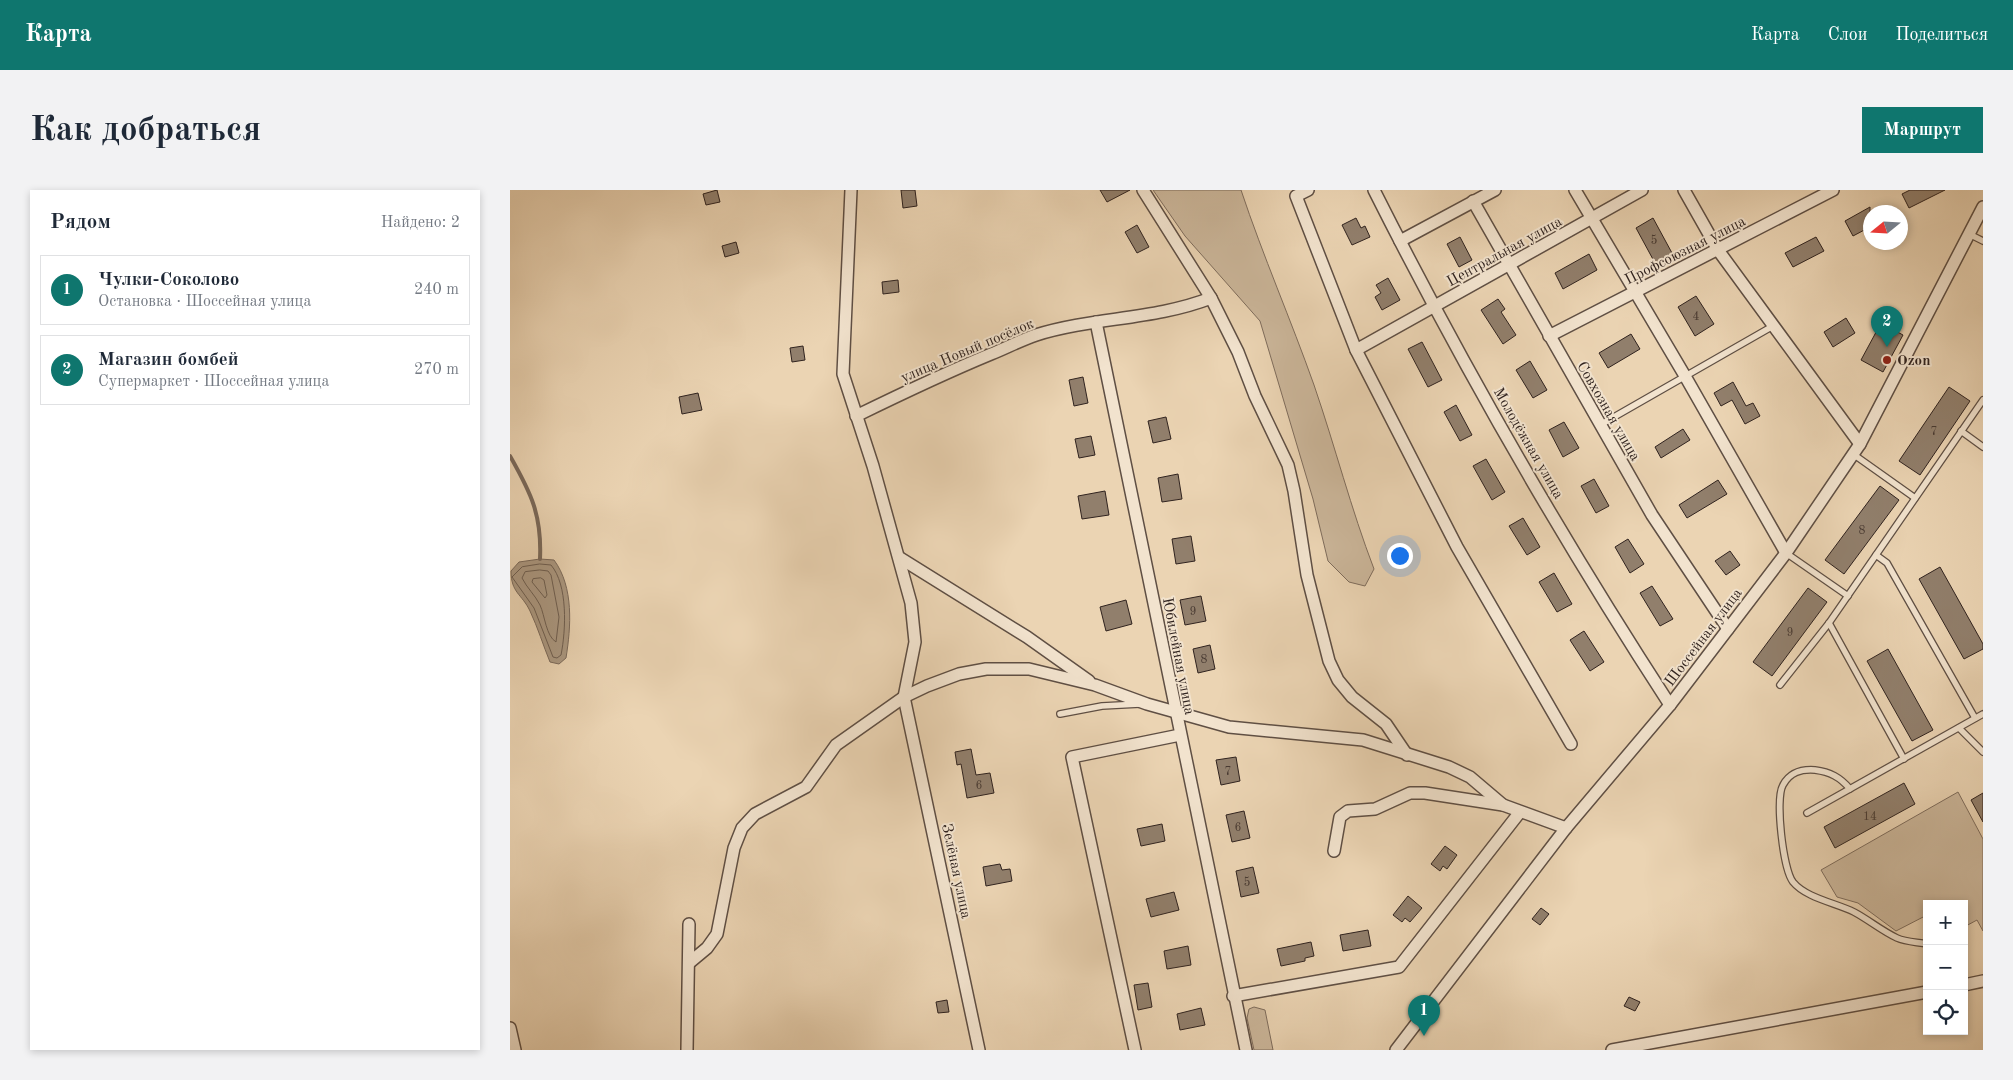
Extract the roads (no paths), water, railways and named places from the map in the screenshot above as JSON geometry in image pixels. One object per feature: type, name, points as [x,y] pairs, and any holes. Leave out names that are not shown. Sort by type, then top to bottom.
[{"type":"street","points":[[851,190],[843,374],[900,558],[911,603],[915,642],[904,698]]},
{"type":"street","points":[[1143,190],[1210,298],[1238,352],[1255,396],[1288,465],[1308,575],[1329,661],[1338,680],[1352,698],[1386,724],[1408,755]]},
{"type":"street","points":[[1308,190],[1296,196],[1356,350],[1457,547],[1571,744]]},
{"type":"street","name":"Молодёжная улица","points":[[1374,190],[1434,308],[1600,598],[1670,705]]},
{"type":"street","points":[[1400,241],[1495,190]]},
{"type":"street","points":[[1575,190],[1685,376],[1786,554]]},
{"type":"street","name":"Центральная улица","points":[[1356,350],[1642,190]]},
{"type":"street","points":[[1684,190],[1718,250],[1773,326],[1856,449]]},
{"type":"street","name":"Профсоюзная улица","points":[[1549,336],[1833,190]]},
{"type":"street","name":"Совхозная улица","points":[[1473,202],[1652,515],[1728,629]]},
{"type":"street","name":"Шоссейная улица","points":[[1396,1050],[1566,828],[1670,705],[1786,554],[1856,449],[1983,207]]},
{"type":"street","name":"улица Новый посёлок","points":[[856,416],[945,373],[1036,335],[1096,322],[1149,316],[1188,307],[1210,298]]},
{"type":"street","name":"Юбилейная улица","points":[[1096,322],[1233,996],[1246,1050]]},
{"type":"street","points":[[900,558],[1026,637],[1095,685]]},
{"type":"street","points":[[689,963],[707,948],[717,934],[734,848],[742,828],[756,814],[806,787],[836,744],[904,698],[928,686],[960,674],[986,669],[1029,669],[1095,685],[1147,704],[1229,727],[1363,740],[1449,767],[1470,777],[1503,805]]},
{"type":"street","name":"Зелёная улица","points":[[904,698],[980,1050]]},
{"type":"street","points":[[1135,1050],[1072,758],[1180,735]]},
{"type":"street","points":[[1334,851],[1340,817],[1348,811],[1375,809],[1410,794],[1425,794],[1503,805],[1566,828]]},
{"type":"street","points":[[1233,996],[1398,967],[1520,812]]},
{"type":"street","points":[[687,1050],[690,924]]},
{"type":"street","points":[[1968,984],[1983,981]]},
{"type":"street","points":[[1612,1050],[1923,993]]},
{"type":"street","points":[[510,1028],[516,1050]]},
{"type":"lane","points":[[1969,234],[1983,241]]},
{"type":"lane","points":[[1600,425],[1773,326]]},
{"type":"lane","points":[[1780,685],[1829,623],[1983,400]]},
{"type":"lane","points":[[1961,432],[1983,447]]},
{"type":"lane","points":[[1856,449],[1915,498]]},
{"type":"lane","points":[[1786,554],[1848,596]]},
{"type":"lane","points":[[1876,555],[1887,563],[1975,718]]},
{"type":"lane","points":[[1829,623],[1904,759]]},
{"type":"lane","points":[[1060,714],[1102,706],[1147,704]]},
{"type":"lane","points":[[1807,814],[1983,714]]},
{"type":"lane","points":[[1959,728],[1983,752]]},
{"type":"lane","points":[[1850,789],[1842,779],[1826,772],[1806,769],[1792,774],[1782,787],[1782,847],[1785,866],[1794,882],[1808,893],[1853,912],[1898,938],[1923,943]]},
{"type":"water","points":[[540,559],[554,560],[565,582],[568,595],[570,620],[568,646],[566,658],[559,664],[550,662],[530,611],[515,589],[511,578],[511,571],[519,562]]},
{"type":"waterway","points":[[510,456],[534,505],[539,530],[540,559]]},
{"type":"place","name":"Магазин бомбей","points":[[1887,347]]},
{"type":"place","name":"Ozon","points":[[1887,360]]},
{"type":"place","name":"Чулки-Соколово","points":[[1424,1036]]}]
